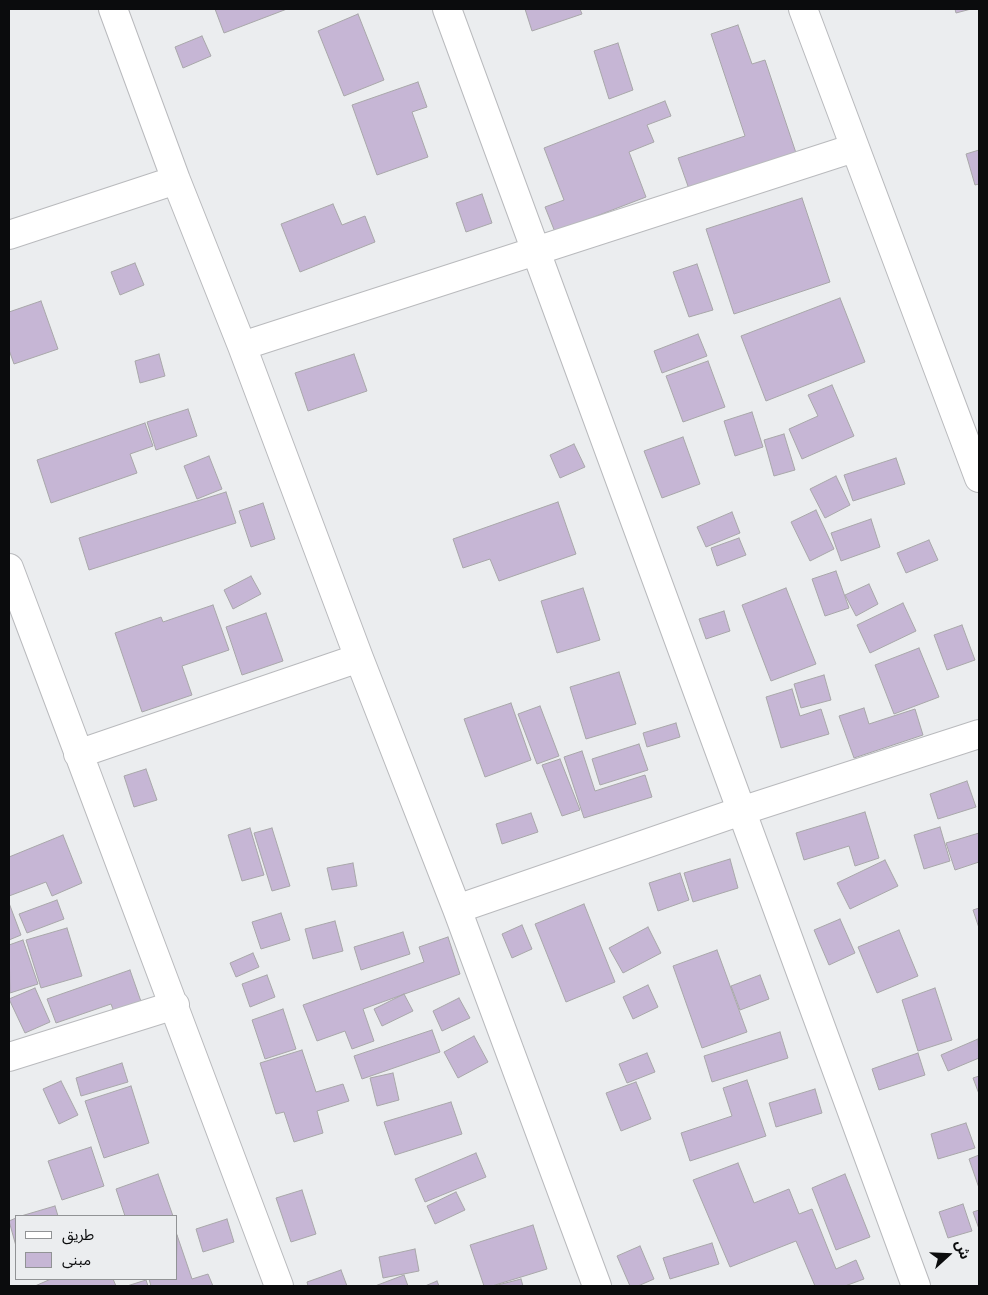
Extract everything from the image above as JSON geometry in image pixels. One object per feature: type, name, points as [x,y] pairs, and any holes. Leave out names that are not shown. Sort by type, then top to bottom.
[{"type":"street","points":[[113,9],[176,180],[242,346],[359,658],[457,909],[598,1286]]},
{"type":"street","points":[[447,9],[534,251],[916,1286]]},
{"type":"street","points":[[803,9],[979,478]]},
{"type":"street","points":[[242,346],[854,148]]},
{"type":"street","points":[[9,235],[176,180]]},
{"type":"street","points":[[9,568],[280,1286]]},
{"type":"street","points":[[78,754],[359,658]]},
{"type":"street","points":[[457,909],[741,811],[979,734]]},
{"type":"street","points":[[9,1057],[175,1005]]},
{"type":"building","points":[[215,9],[287,9],[224,33]]},
{"type":"building","points":[[525,9],[580,9],[582,14],[532,31]]},
{"type":"building","points":[[955,9],[971,9],[956,13]]},
{"type":"building","points":[[358,14],[384,80],[344,96],[318,31]]},
{"type":"building","points":[[738,25],[752,64],[765,60],[796,153],[689,189],[678,158],[745,136],[711,34]]},
{"type":"building","points":[[202,36],[211,56],[183,68],[175,47]]},
{"type":"building","points":[[618,43],[633,90],[609,99],[594,51]]},
{"type":"building","points":[[418,82],[427,107],[412,112],[428,157],[377,175],[352,105]]},
{"type":"building","points":[[665,101],[671,116],[647,125],[654,142],[629,152],[646,197],[555,232],[545,207],[564,200],[544,148]]},
{"type":"building","points":[[979,150],[979,184],[975,185],[966,154]]},
{"type":"building","points":[[482,194],[492,223],[466,232],[456,203]]},
{"type":"building","points":[[802,198],[830,282],[734,314],[706,229]]},
{"type":"building","points":[[333,204],[342,225],[365,216],[375,242],[300,272],[281,224]]},
{"type":"building","points":[[135,263],[144,285],[120,295],[111,272]]},
{"type":"building","points":[[697,264],[713,310],[689,317],[673,272]]},
{"type":"building","points":[[840,298],[865,362],[766,401],[741,336]]},
{"type":"building","points":[[41,301],[58,349],[14,364],[9,350],[9,312]]},
{"type":"building","points":[[698,334],[707,356],[662,373],[654,351]]},
{"type":"building","points":[[159,354],[165,376],[140,383],[135,361]]},
{"type":"building","points":[[354,354],[367,391],[308,411],[295,373]]},
{"type":"building","points":[[708,361],[725,407],[683,422],[666,376]]},
{"type":"building","points":[[832,385],[854,436],[802,459],[789,429],[818,416],[808,395]]},
{"type":"building","points":[[188,409],[197,436],[156,450],[147,422]]},
{"type":"building","points":[[752,412],[763,447],[735,456],[724,421]]},
{"type":"building","points":[[145,423],[153,446],[130,454],[137,473],[51,503],[37,460]]},
{"type":"building","points":[[784,434],[795,470],[774,476],[764,440]]},
{"type":"building","points":[[683,437],[700,484],[662,498],[644,451]]},
{"type":"building","points":[[574,444],[585,467],[560,478],[550,455]]},
{"type":"building","points":[[209,456],[222,489],[197,499],[184,466]]},
{"type":"building","points":[[896,458],[905,484],[853,501],[844,475]]},
{"type":"building","points":[[836,476],[850,505],[825,518],[810,489]]},
{"type":"building","points":[[226,492],[236,523],[89,570],[79,538]]},
{"type":"building","points":[[558,502],[576,554],[499,581],[490,559],[463,568],[453,539]]},
{"type":"building","points":[[263,503],[275,539],[251,547],[239,511]]},
{"type":"building","points":[[816,510],[834,549],[810,561],[791,522]]},
{"type":"building","points":[[732,512],[740,533],[706,547],[697,527]]},
{"type":"building","points":[[871,519],[880,547],[841,561],[831,533]]},
{"type":"building","points":[[739,538],[746,555],[717,566],[711,548]]},
{"type":"building","points":[[929,540],[938,560],[906,573],[897,553]]},
{"type":"building","points":[[836,571],[849,608],[825,616],[812,579]]},
{"type":"building","points":[[251,576],[261,594],[233,609],[224,590]]},
{"type":"building","points":[[869,584],[878,604],[856,616],[845,595]]},
{"type":"building","points":[[583,588],[600,640],[557,653],[541,601]]},
{"type":"building","points":[[786,588],[816,664],[771,681],[742,605]]},
{"type":"building","points":[[903,603],[916,631],[870,653],[857,625]]},
{"type":"building","points":[[213,605],[229,650],[182,666],[192,695],[142,712],[115,633],[161,617],[163,622]]},
{"type":"building","points":[[724,611],[730,631],[706,639],[699,619]]},
{"type":"building","points":[[266,613],[283,661],[242,675],[226,627]]},
{"type":"building","points":[[962,625],[975,660],[947,670],[934,635]]},
{"type":"building","points":[[919,648],[939,697],[894,714],[875,665]]},
{"type":"building","points":[[619,672],[636,724],[586,739],[570,687]]},
{"type":"building","points":[[824,675],[831,700],[801,708],[794,684]]},
{"type":"building","points":[[792,689],[800,716],[821,709],[829,734],[781,748],[766,697]]},
{"type":"building","points":[[511,703],[531,760],[485,777],[464,719]]},
{"type":"building","points":[[540,706],[559,756],[537,764],[518,714]]},
{"type":"building","points":[[864,708],[869,724],[915,709],[923,735],[854,758],[839,716]]},
{"type":"building","points":[[676,723],[680,737],[647,747],[643,733]]},
{"type":"building","points":[[639,744],[648,770],[600,785],[592,759]]},
{"type":"building","points":[[582,751],[595,791],[645,775],[652,797],[584,818],[564,757]]},
{"type":"building","points":[[560,759],[580,810],[562,816],[542,765]]},
{"type":"building","points":[[146,769],[157,800],[134,807],[124,776]]},
{"type":"building","points":[[967,781],[976,807],[938,819],[930,794]]},
{"type":"building","points":[[865,812],[879,858],[855,866],[849,846],[804,860],[796,833]]},
{"type":"building","points":[[531,813],[538,832],[502,844],[496,824]]},
{"type":"building","points":[[940,827],[950,861],[924,869],[914,835]]},
{"type":"building","points":[[250,828],[264,875],[242,881],[228,835]]},
{"type":"building","points":[[272,828],[290,886],[272,891],[254,833]]},
{"type":"building","points":[[979,833],[979,862],[955,870],[946,843]]},
{"type":"building","points":[[63,835],[82,883],[52,896],[46,882],[9,896],[9,857]]},
{"type":"building","points":[[730,859],[738,888],[693,902],[684,873]]},
{"type":"building","points":[[885,860],[898,886],[850,909],[837,883]]},
{"type":"building","points":[[353,863],[357,886],[332,890],[327,868]]},
{"type":"building","points":[[680,873],[689,900],[658,911],[649,883]]},
{"type":"building","points":[[57,900],[64,919],[27,933],[19,914]]},
{"type":"building","points":[[9,903],[21,935],[9,940]]},
{"type":"building","points":[[584,904],[615,982],[566,1002],[535,924]]},
{"type":"building","points":[[979,908],[979,928],[973,910]]},
{"type":"building","points":[[281,913],[290,940],[261,949],[252,922]]},
{"type":"building","points":[[840,919],[855,953],[829,965],[814,930]]},
{"type":"building","points":[[335,921],[343,951],[313,959],[305,929]]},
{"type":"building","points":[[522,925],[532,949],[512,958],[502,934]]},
{"type":"building","points":[[648,927],[661,953],[623,973],[609,948]]},
{"type":"building","points":[[67,928],[82,976],[41,988],[26,940]]},
{"type":"building","points":[[899,930],[918,976],[877,993],[858,947]]},
{"type":"building","points":[[403,932],[410,954],[361,970],[354,947]]},
{"type":"building","points":[[448,937],[460,974],[363,1009],[374,1041],[352,1049],[345,1031],[317,1041],[303,1005],[424,962],[419,947]]},
{"type":"building","points":[[23,940],[38,984],[10,993],[9,945]]},
{"type":"building","points":[[717,950],[747,1032],[702,1048],[673,966]]},
{"type":"building","points":[[253,953],[259,967],[236,977],[230,963]]},
{"type":"building","points":[[130,970],[144,1010],[117,1020],[111,1004],[56,1023],[47,999]]},
{"type":"building","points":[[267,975],[275,997],[250,1007],[242,984]]},
{"type":"building","points":[[760,975],[769,999],[740,1010],[731,986]]},
{"type":"building","points":[[648,985],[658,1007],[633,1019],[623,997]]},
{"type":"building","points":[[35,988],[50,1022],[25,1033],[9,999]]},
{"type":"building","points":[[935,988],[952,1040],[918,1051],[902,1000]]},
{"type":"building","points":[[404,994],[413,1011],[382,1026],[374,1009]]},
{"type":"building","points":[[459,998],[470,1018],[442,1031],[433,1011]]},
{"type":"building","points":[[283,1009],[296,1049],[265,1059],[252,1020]]},
{"type":"building","points":[[432,1030],[440,1052],[362,1079],[354,1056]]},
{"type":"building","points":[[780,1032],[788,1058],[712,1082],[704,1056]]},
{"type":"building","points":[[474,1036],[488,1062],[458,1078],[444,1052]]},
{"type":"building","points":[[978,1039],[979,1058],[948,1071],[941,1055]]},
{"type":"building","points":[[302,1050],[316,1092],[343,1084],[349,1101],[317,1111],[323,1133],[294,1142],[284,1112],[276,1114],[260,1063]]},
{"type":"building","points":[[647,1053],[655,1072],[627,1083],[619,1064]]},
{"type":"building","points":[[918,1053],[925,1075],[879,1090],[872,1069]]},
{"type":"building","points":[[122,1063],[128,1082],[81,1096],[76,1078]]},
{"type":"building","points":[[393,1073],[399,1100],[377,1106],[370,1078]]},
{"type":"building","points":[[979,1076],[979,1094],[973,1078]]},
{"type":"building","points":[[747,1080],[766,1136],[690,1161],[681,1133],[732,1116],[723,1088]]},
{"type":"building","points":[[61,1081],[78,1115],[59,1124],[43,1089]]},
{"type":"building","points":[[636,1082],[651,1119],[621,1131],[606,1093]]},
{"type":"building","points":[[131,1086],[149,1143],[104,1158],[85,1101]]},
{"type":"building","points":[[815,1089],[822,1113],[776,1127],[769,1103]]},
{"type":"building","points":[[451,1102],[462,1134],[395,1155],[384,1122]]},
{"type":"building","points":[[966,1123],[975,1148],[938,1159],[931,1134]]},
{"type":"building","points":[[91,1147],[104,1186],[62,1200],[48,1161]]},
{"type":"building","points":[[476,1153],[486,1177],[425,1202],[415,1179]]},
{"type":"building","points":[[979,1155],[979,1188],[969,1159]]},
{"type":"building","points":[[738,1163],[754,1203],[789,1189],[799,1214],[812,1209],[836,1269],[856,1260],[864,1279],[845,1286],[815,1286],[796,1241],[730,1267],[693,1180]]},
{"type":"building","points":[[158,1174],[173,1215],[125,1215],[116,1189]]},
{"type":"building","points":[[845,1174],[870,1237],[836,1250],[812,1188]]},
{"type":"building","points":[[302,1190],[316,1234],[291,1242],[276,1198]]},
{"type":"building","points":[[456,1192],[465,1210],[435,1224],[427,1206]]},
{"type":"building","points":[[963,1204],[972,1231],[948,1238],[939,1212]]},
{"type":"building","points":[[55,1206],[58,1215],[24,1215]]},
{"type":"building","points":[[979,1210],[979,1229],[973,1212]]},
{"type":"building","points":[[15,1218],[15,1242],[9,1221]]},
{"type":"building","points":[[227,1219],[234,1242],[203,1252],[196,1229]]},
{"type":"building","points":[[533,1225],[547,1269],[492,1286],[484,1286],[470,1245]]},
{"type":"building","points":[[178,1238],[192,1279],[208,1274],[213,1286],[151,1286],[149,1280],[178,1280]]},
{"type":"building","points":[[712,1243],[719,1264],[670,1279],[663,1258]]},
{"type":"building","points":[[640,1246],[654,1279],[638,1286],[630,1286],[617,1256]]},
{"type":"building","points":[[415,1249],[419,1271],[383,1278],[379,1257]]},
{"type":"building","points":[[341,1270],[347,1286],[308,1286],[307,1282]]},
{"type":"building","points":[[404,1275],[408,1286],[375,1286]]},
{"type":"building","points":[[521,1279],[523,1286],[494,1286]]},
{"type":"building","points":[[49,1280],[113,1280],[116,1286],[35,1286]]},
{"type":"building","points":[[146,1280],[148,1286],[127,1286]]},
{"type":"building","points":[[437,1281],[439,1286],[425,1286]]}]
